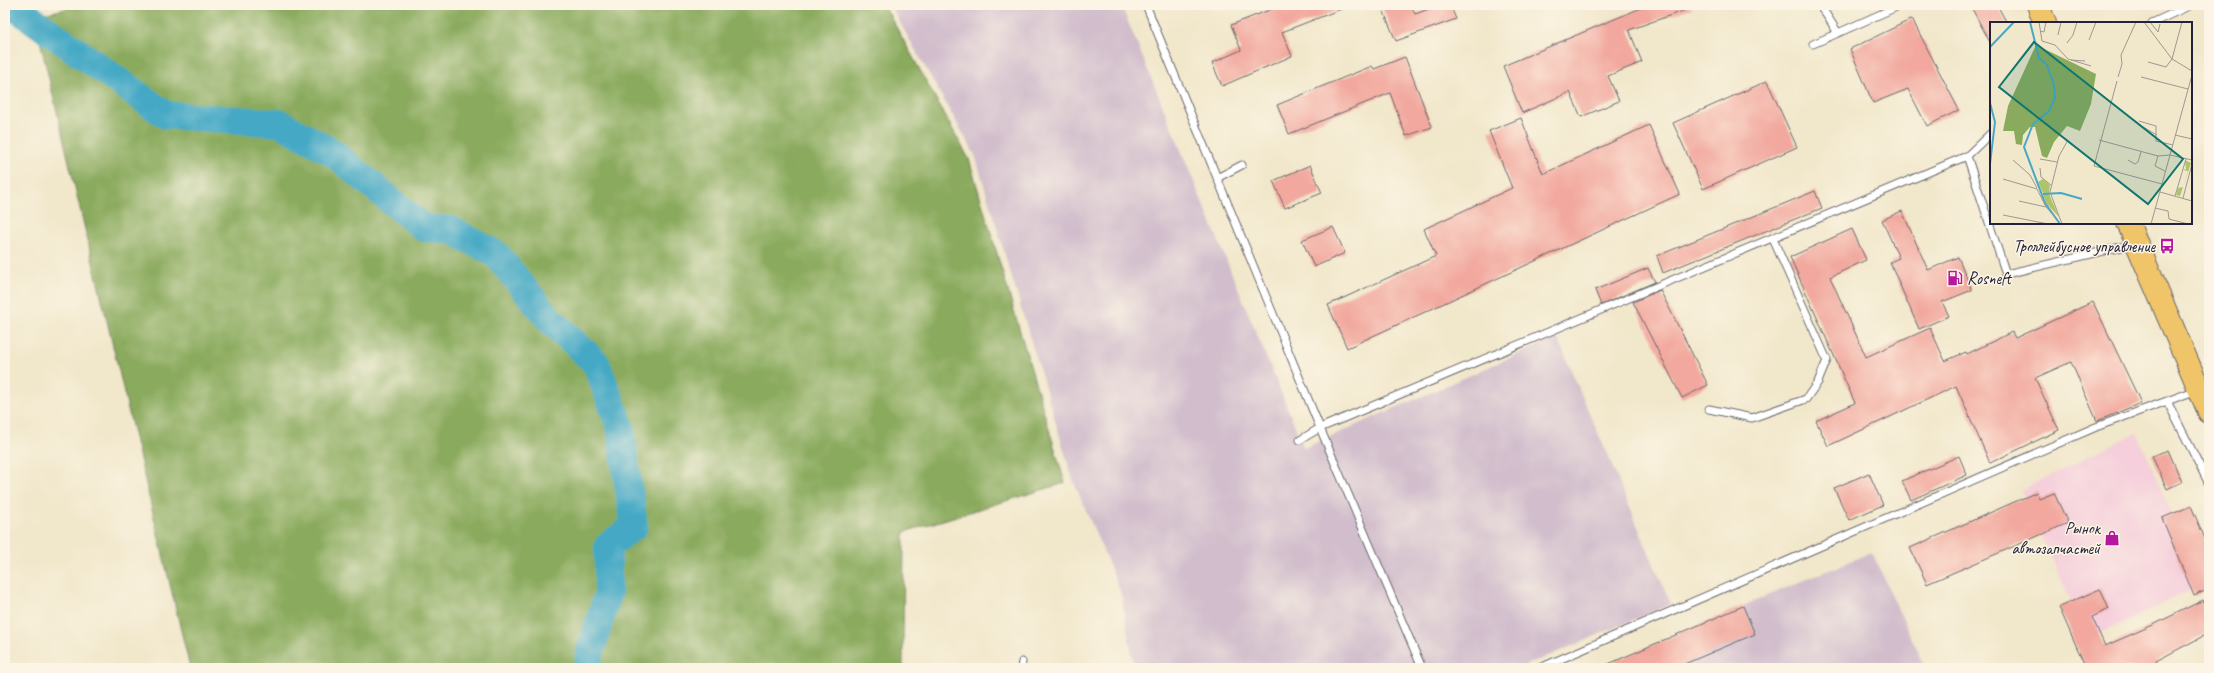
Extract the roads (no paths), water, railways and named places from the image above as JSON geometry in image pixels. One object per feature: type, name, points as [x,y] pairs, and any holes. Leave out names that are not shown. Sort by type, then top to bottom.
[{"type":"main road","points":[[2038,5],[2046,22]]},
{"type":"main road","points":[[2128,224],[2209,412]]},
{"type":"lane","points":[[1146,5],[1320,428],[1422,668]]},
{"type":"lane","points":[[1820,5],[1838,33]]},
{"type":"lane","points":[[1813,44],[1901,5]]},
{"type":"lane","points":[[2154,22],[2191,5]]},
{"type":"lane","points":[[1300,440],[1320,428],[1773,239],[1967,156],[1990,134]]},
{"type":"lane","points":[[1967,156],[2006,274],[2137,243]]},
{"type":"lane","points":[[1217,178],[1242,165]]},
{"type":"lane","points":[[1709,410],[1752,418],[1806,399],[1818,382],[1827,360],[1773,239]]},
{"type":"lane","points":[[1540,668],[2096,427],[2200,389]]},
{"type":"lane","points":[[2167,401],[2209,484]]},
{"type":"waterway","points":[[12,5],[166,115],[280,123],[332,152],[424,228],[451,230],[496,254],[550,320],[596,363],[620,426],[634,526],[608,546],[608,594],[589,655],[588,668]]},
{"type":"place","name":"Троллейбусное управление","points":[[2167,246]]},
{"type":"place","name":"Rosneft","points":[[1955,278]]},
{"type":"place","name":"Рынок автозапчастей","points":[[2112,538]]}]
